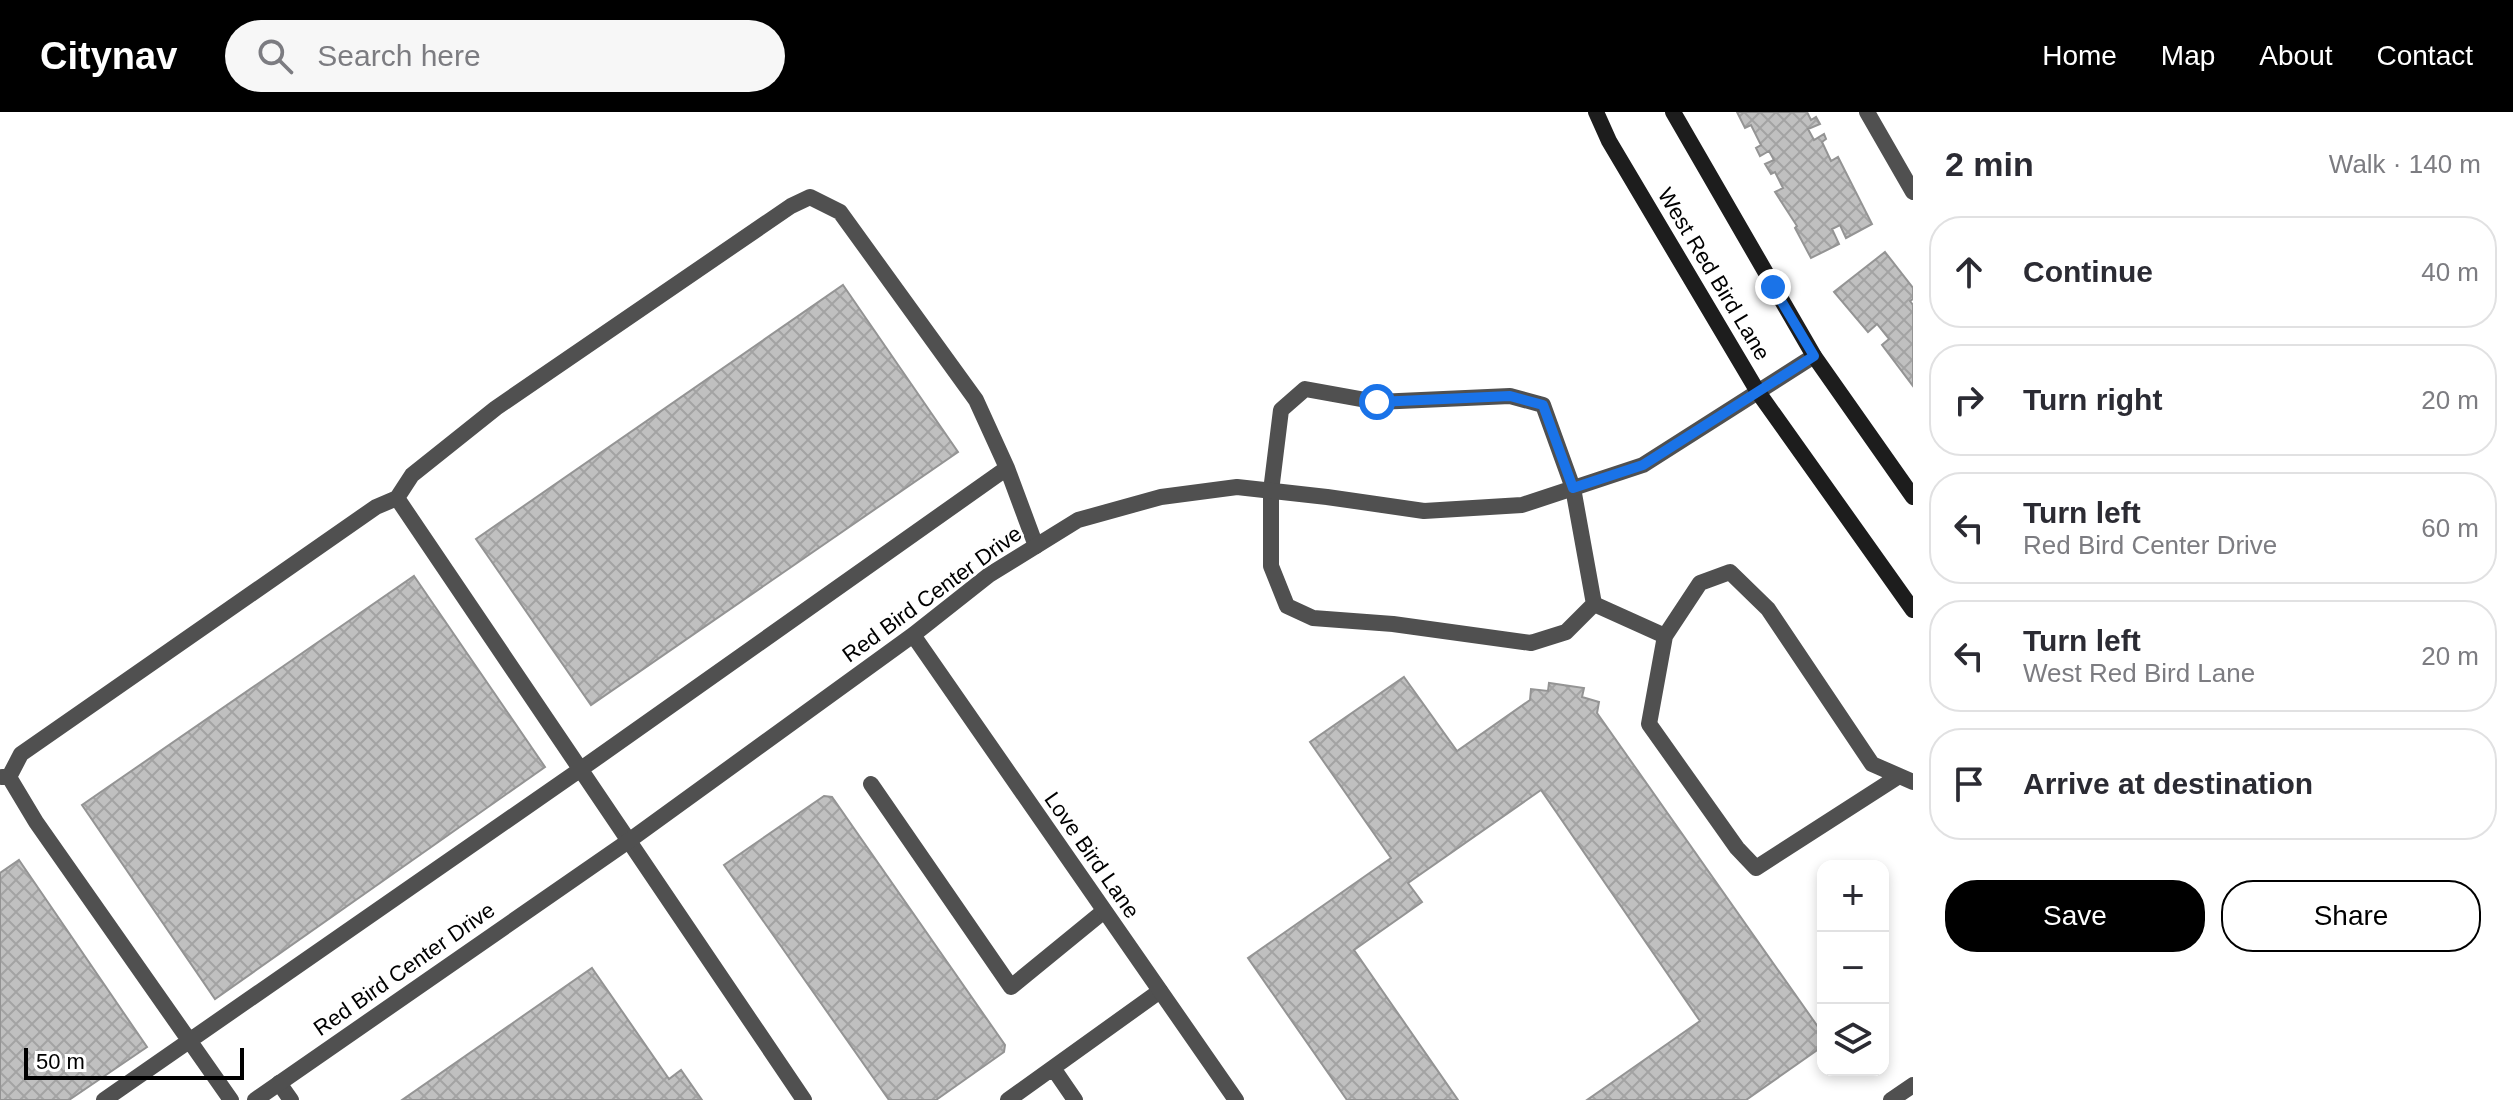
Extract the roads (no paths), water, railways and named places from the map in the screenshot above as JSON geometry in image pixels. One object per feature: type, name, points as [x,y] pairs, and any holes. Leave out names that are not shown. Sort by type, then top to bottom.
[{"type":"main road","name":"West Red Bird Lane","points":[[1596,112],[1609,141],[1758,392],[1913,610]]},
{"type":"main road","name":"West Red Bird Lane","points":[[1673,112],[1814,356],[1913,497]]},
{"type":"street","points":[[1867,112],[1913,192]]},
{"type":"street","points":[[231,1100],[5,777],[21,754],[376,507],[397,498],[412,475],[496,408],[791,206],[810,197],[840,212],[976,400],[1007,468],[1036,546]]},
{"type":"street","name":"Red Bird Center Drive","points":[[255,1100],[630,840],[913,635],[989,575],[1078,520],[1161,497],[1237,487],[1424,511],[1522,505],[1643,465],[1814,356]]},
{"type":"street","points":[[1305,389],[1377,402],[1510,396],[1543,405],[1573,488],[1594,604],[1566,632],[1531,643],[1393,624],[1313,618],[1287,606],[1271,566],[1271,491],[1281,410],[1305,389]]},
{"type":"street","points":[[104,1100],[1007,468]]},
{"type":"street","points":[[397,498],[804,1100]]},
{"type":"street","points":[[1730,572],[1768,609],[1872,764],[1906,779],[1756,868],[1737,848],[1649,724],[1665,636],[1700,583],[1730,572]]},
{"type":"street","points":[[1594,604],[1665,636]]},
{"type":"street","name":"Love Bird Lane","points":[[913,635],[1236,1100]]},
{"type":"street","points":[[871,784],[1011,987],[1104,911]]},
{"type":"street","points":[[1008,1100],[1160,991]]},
{"type":"street","points":[[1053,1068],[1075,1100]]},
{"type":"street","points":[[279,1083],[291,1100]]},
{"type":"street","points":[[1891,1100],[1913,1085]]}]
